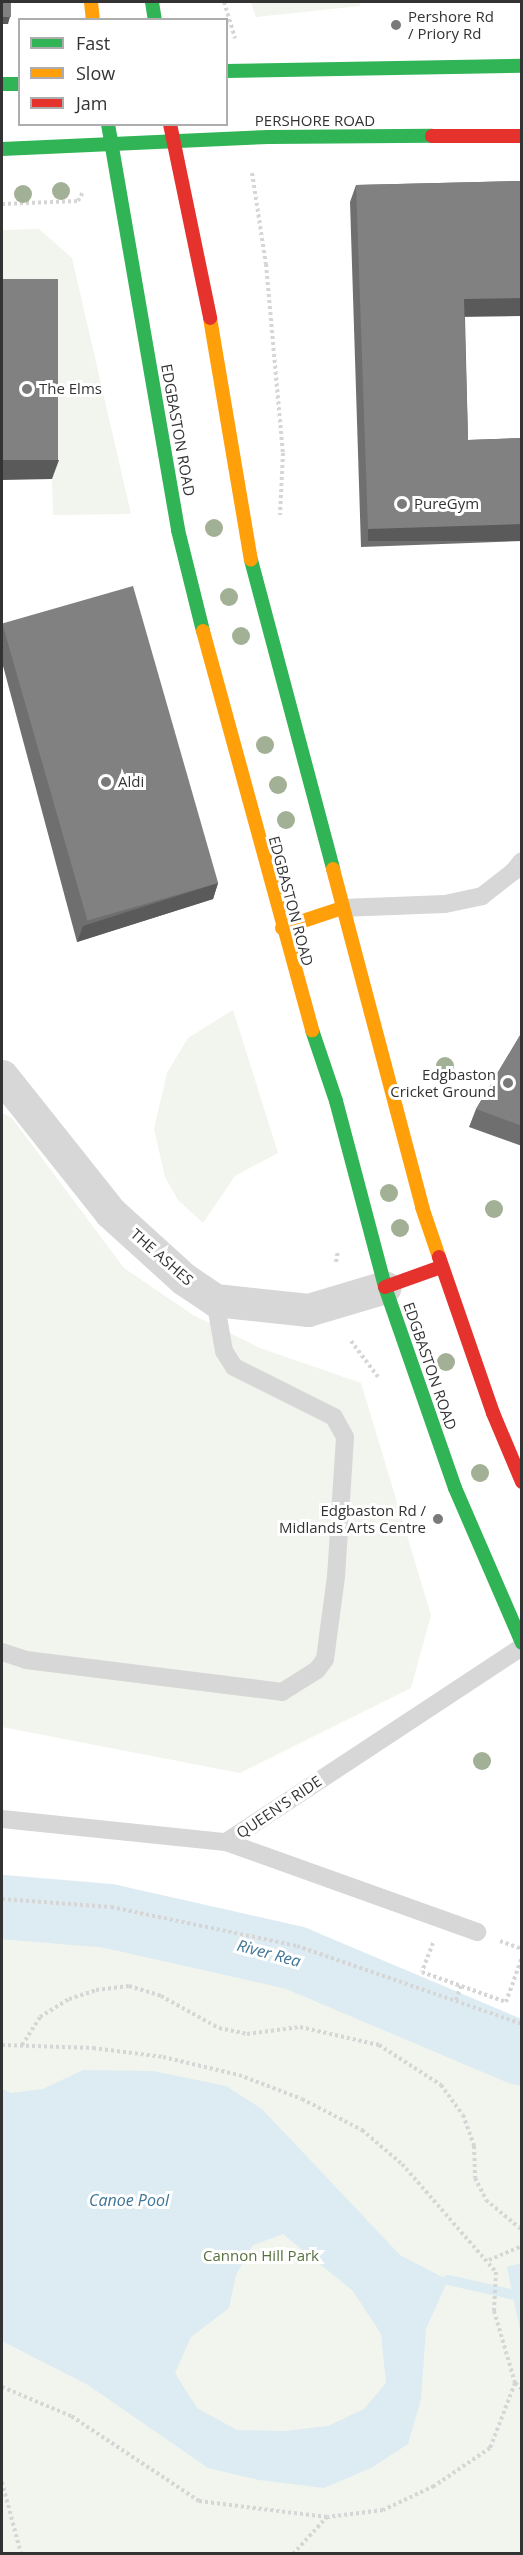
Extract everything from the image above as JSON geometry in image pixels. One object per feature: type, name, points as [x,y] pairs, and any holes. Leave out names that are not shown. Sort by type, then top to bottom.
[{"type":"main road","points":[[91,2],[93,18]]},
{"type":"main road","points":[[152,2],[155,18]]},
{"type":"main road","points":[[228,71],[522,66]]},
{"type":"main road","points":[[2,84],[18,84]]},
{"type":"main road","name":"EDGBASTON ROAD","points":[[108,126],[178,530],[228,732],[282,928],[336,1101],[385,1287],[455,1488],[522,1645]]},
{"type":"main road","points":[[170,126],[171,141],[199,254],[250,556],[342,908],[441,1267],[501,1437],[522,1482]]},
{"type":"main road","name":"PERSHORE ROAD","points":[[2,149],[171,141],[522,136]]},
{"type":"main road","points":[[282,928],[342,908]]},
{"type":"main road","points":[[385,1287],[441,1267]]},
{"type":"street","name":"THE ASHES","points":[[2,1076],[110,1212],[184,1279],[215,1300],[308,1310],[385,1287]]},
{"type":"lane","points":[[342,908],[446,904],[482,896],[513,872],[522,861]]},
{"type":"lane","points":[[2,1652],[26,1660],[282,1692],[317,1670],[325,1659],[336,1577],[345,1437],[334,1417],[234,1367],[224,1351],[215,1300]]},
{"type":"lane","name":"QUEEN'S RIDE","points":[[2,1819],[226,1842],[522,1645]]},
{"type":"lane","points":[[226,1842],[477,1932]]},
{"type":"path","points":[[224,2],[238,45]]},
{"type":"path","points":[[253,182],[266,264],[283,453],[280,521]]},
{"type":"path","points":[[2,204],[78,201]]},
{"type":"path","points":[[351,1341],[386,1388]]},
{"type":"path","points":[[2,1899],[111,1907],[297,1946],[522,2024]]},
{"type":"path","points":[[422,1972],[506,2002],[522,1957]]},
{"type":"path","points":[[456,2000],[461,1985]]},
{"type":"path","points":[[22,2045],[40,2017],[69,1999],[129,1986],[161,1996],[219,2028],[247,2034],[300,2027],[379,2045],[414,2064],[441,2085],[463,2115],[474,2146],[475,2178],[486,2200],[522,2230]]},
{"type":"path","points":[[2,2044],[93,2048],[163,2057],[239,2075],[302,2099],[362,2130],[402,2164],[489,2260],[496,2271],[494,2311],[516,2383],[522,2389]]},
{"type":"path","points":[[489,2260],[522,2246]]},
{"type":"path","points":[[2,2387],[71,2415],[199,2501],[327,2517],[383,2510],[434,2486],[490,2448],[516,2383]]},
{"type":"path","points":[[2,2482],[21,2553]]},
{"type":"path","points":[[293,2553],[327,2517]]},
{"type":"green space","points":[[251,2],[360,2],[360,6],[256,17]]},
{"type":"green space","points":[[39,229],[72,258],[131,514],[53,515],[52,479],[2,299],[2,230]]},
{"type":"green space","points":[[233,1010],[278,1153],[235,1176],[203,1223],[178,1200],[165,1177],[154,1129],[167,1073],[188,1038]]},
{"type":"green space","points":[[2,1113],[12,1118],[124,1268],[193,1315],[260,1348],[361,1383],[431,1615],[411,1688],[240,1773],[2,1727]]},
{"type":"green space","name":"Cannon Hill Park","points":[[2,1923],[284,1971],[521,2072],[521,2553],[2,2553]]},
{"type":"water","name":"Canoe Pool","points":[[83,2070],[153,2071],[226,2086],[262,2109],[400,2255],[448,2280],[426,2329],[421,2399],[408,2444],[371,2468],[324,2488],[259,2480],[208,2468],[88,2385],[2,2341],[2,2089],[11,2093],[43,2089]],"holes":[[[283,2234],[353,2291],[381,2334],[386,2383],[364,2409],[328,2426],[284,2431],[237,2430],[197,2408],[175,2373],[191,2337],[229,2308],[236,2275],[253,2245]]]},
{"type":"water","points":[[522,2263],[521,2335],[507,2267]]},
{"type":"building","points":[[2,2],[11,2],[11,17],[2,17]]},
{"type":"building","points":[[522,181],[522,298],[464,299],[468,440],[522,438],[522,524],[368,529],[356,185]]},
{"type":"building","name":"The Elms","points":[[2,279],[58,279],[58,460],[2,460]]},
{"type":"building","name":"Aldi","points":[[133,586],[218,883],[87,921],[2,623]]},
{"type":"building","name":"Edgbaston Cricket Ground","points":[[522,1032],[522,1126],[476,1109]]},
{"type":"waterway","name":"River Rea","points":[[2,1907],[109,1916],[295,1958],[522,2054]]},
{"type":"waterway","points":[[448,2280],[515,2295]]},
{"type":"traffic: fast","points":[[152,2],[155,18]]},
{"type":"traffic: fast","points":[[228,71],[522,66]]},
{"type":"traffic: fast","points":[[2,84],[18,84]]},
{"type":"traffic: fast","points":[[108,126],[178,530],[203,631]]},
{"type":"traffic: fast","points":[[2,149],[269,137],[432,136]]},
{"type":"traffic: fast","points":[[251,560],[333,869]]},
{"type":"traffic: fast","points":[[312,1030],[336,1101],[385,1287],[455,1488],[522,1643]]},
{"type":"traffic: slow","points":[[91,2],[93,18]]},
{"type":"traffic: slow","points":[[210,318],[251,560]]},
{"type":"traffic: slow","points":[[203,631],[312,1030]]},
{"type":"traffic: slow","points":[[333,869],[422,1207],[439,1257]]},
{"type":"traffic: slow","points":[[282,928],[342,908]]},
{"type":"traffic: jam","points":[[170,126],[210,318]]},
{"type":"traffic: jam","points":[[432,136],[522,136]]},
{"type":"traffic: jam","points":[[439,1257],[493,1413],[522,1482]]},
{"type":"traffic: jam","points":[[385,1287],[441,1267]]},
{"type":"place","name":"Pershore Rd / Priory Rd","points":[[396,25]]},
{"type":"place","name":"The Elms","points":[[27,389]]},
{"type":"place","name":"PureGym","points":[[402,504]]},
{"type":"place","name":"Aldi","points":[[106,782]]},
{"type":"place","name":"Edgbaston Cricket Ground","points":[[508,1083]]},
{"type":"place","name":"Edgbaston Rd / Midlands Arts Centre","points":[[438,1519]]}]
